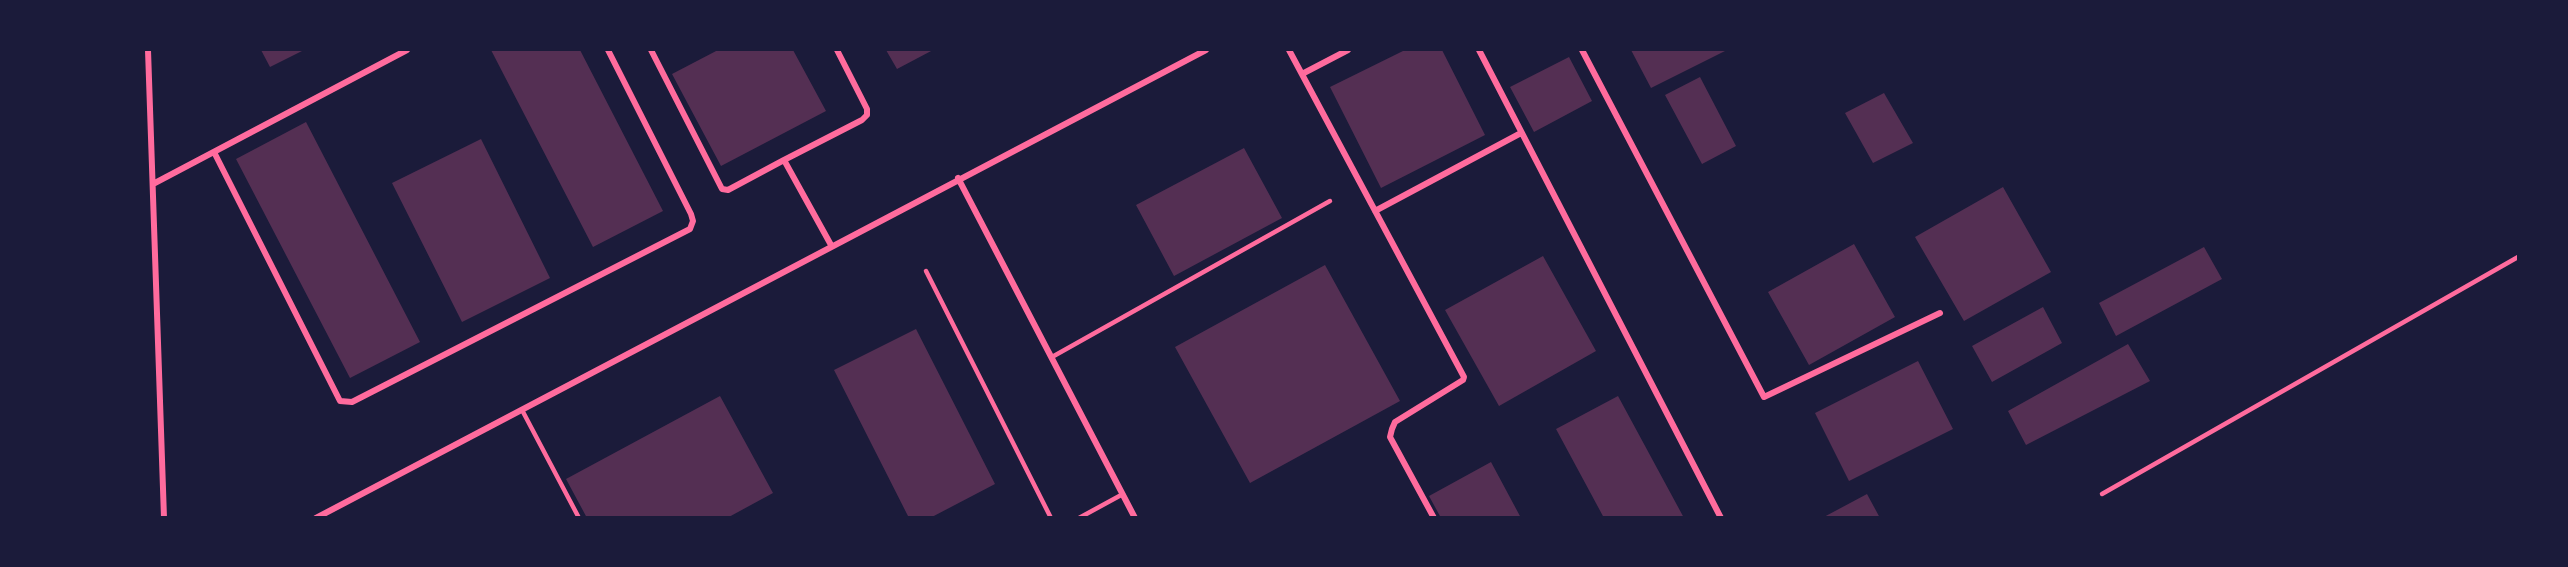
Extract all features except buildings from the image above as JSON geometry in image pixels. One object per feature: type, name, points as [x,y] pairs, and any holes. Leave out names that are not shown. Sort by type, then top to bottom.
[{"type":"street","points":[[148,50],[164,518]]},
{"type":"street","points":[[153,184],[407,50]]},
{"type":"street","points":[[214,152],[340,401],[352,402],[690,229],[693,221],[691,214],[608,50]]},
{"type":"street","points":[[651,50],[722,189],[728,190],[862,120],[867,115],[867,109],[837,50]]},
{"type":"street","points":[[316,518],[958,178],[1206,50]]},
{"type":"street","points":[[1288,50],[1464,377],[1463,380],[1395,422],[1390,437],[1434,518]]},
{"type":"street","points":[[1302,74],[1348,50]]},
{"type":"street","points":[[1479,50],[1721,518]]},
{"type":"street","points":[[1582,50],[1764,397],[1940,313]]},
{"type":"street","points":[[1375,211],[1521,133]]},
{"type":"street","points":[[784,160],[831,245]]},
{"type":"street","points":[[958,178],[1135,518]]},
{"type":"lane","points":[[1052,357],[1330,201]]},
{"type":"lane","points":[[2102,494],[2518,257]]},
{"type":"lane","points":[[926,271],[1051,518]]},
{"type":"lane","points":[[522,410],[579,518]]},
{"type":"lane","points":[[1079,518],[1123,494]]}]
